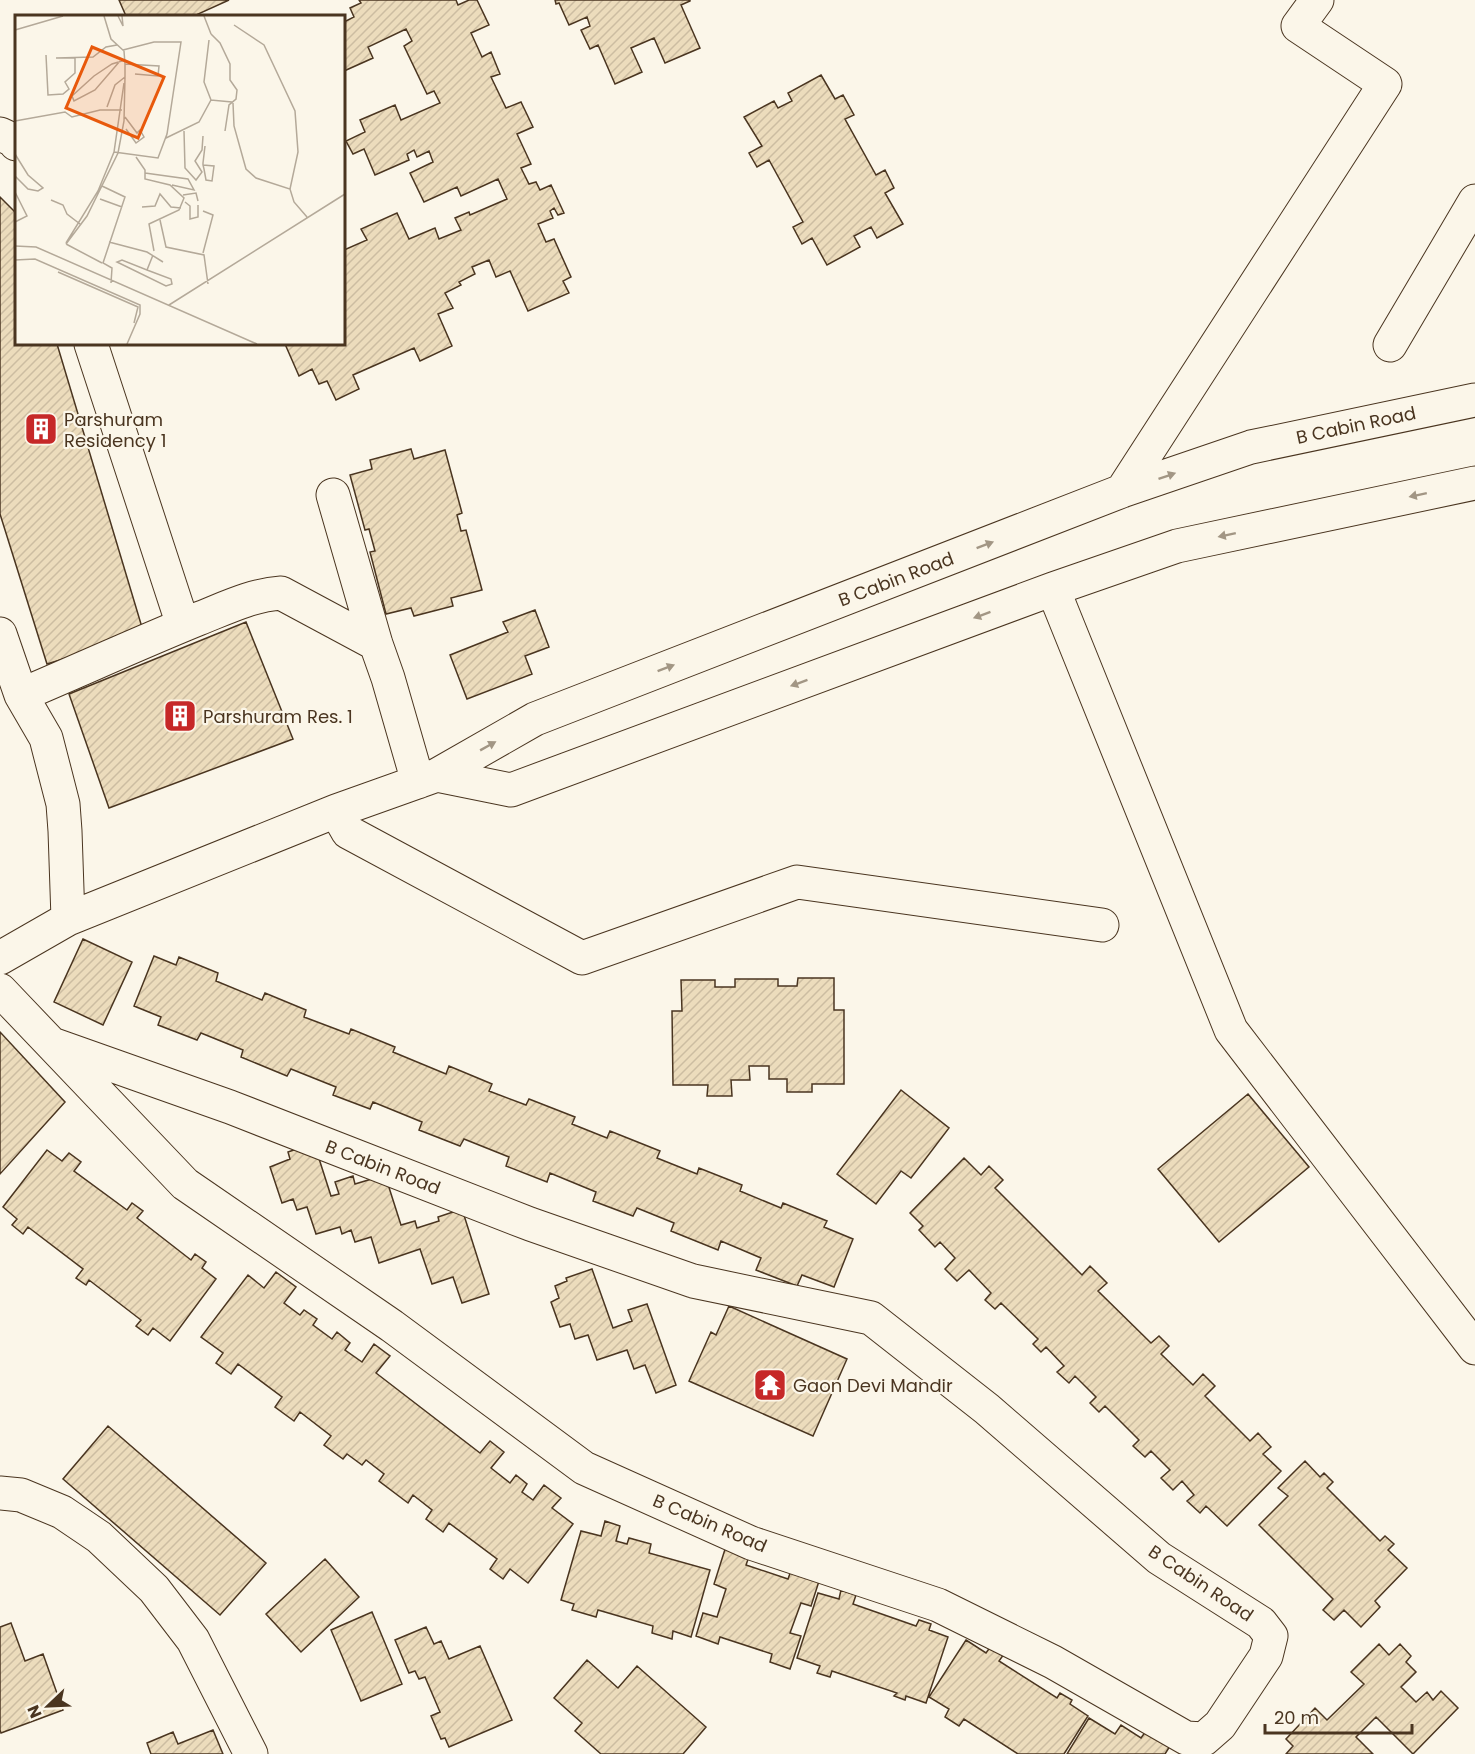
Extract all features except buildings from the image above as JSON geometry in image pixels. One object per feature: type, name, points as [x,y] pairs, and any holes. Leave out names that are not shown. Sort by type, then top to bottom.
[{"type":"street","points":[[1122,491],[1385,84],[1298,26],[1317,0]]},
{"type":"street","points":[[0,134],[15,142]]},
{"type":"street","points":[[1389,345],[1475,201]]},
{"type":"street","points":[[91,345],[183,625]]},
{"type":"street","name":"B Cabin Road","points":[[0,958],[68,919],[336,811],[427,778],[535,720],[1122,491],[1251,447],[1475,400]]},
{"type":"street","points":[[333,495],[376,644],[427,778],[511,790],[1053,589],[1177,546],[1475,483]]},
{"type":"street","points":[[1053,589],[1231,1030],[1475,1348]]},
{"type":"street","points":[[21,695],[252,597],[281,592],[376,644]]},
{"type":"street","points":[[0,634],[21,695],[46,738],[63,804],[68,919]]},
{"type":"street","points":[[336,811],[348,832],[582,958],[797,882],[1102,925]]},
{"type":"street","name":"B Cabin Road","points":[[0,990],[185,1185],[392,1326],[584,1468],[751,1543],[938,1605],[1053,1662],[1186,1738],[1204,1739],[1220,1725],[1266,1656],[1271,1636],[1261,1623],[1159,1558],[987,1409],[871,1318],[693,1281],[519,1219],[230,1107],[52,1044]]},
{"type":"street","points":[[0,1493],[21,1495],[62,1512],[99,1537],[154,1589],[193,1640],[251,1754]]},
{"type":"place","name":"Parshuram Residency 1","points":[[41,429]]},
{"type":"place","name":"Parshuram Res. 1","points":[[180,716]]},
{"type":"place","name":"Gaon Devi Mandir","points":[[770,1385]]}]
